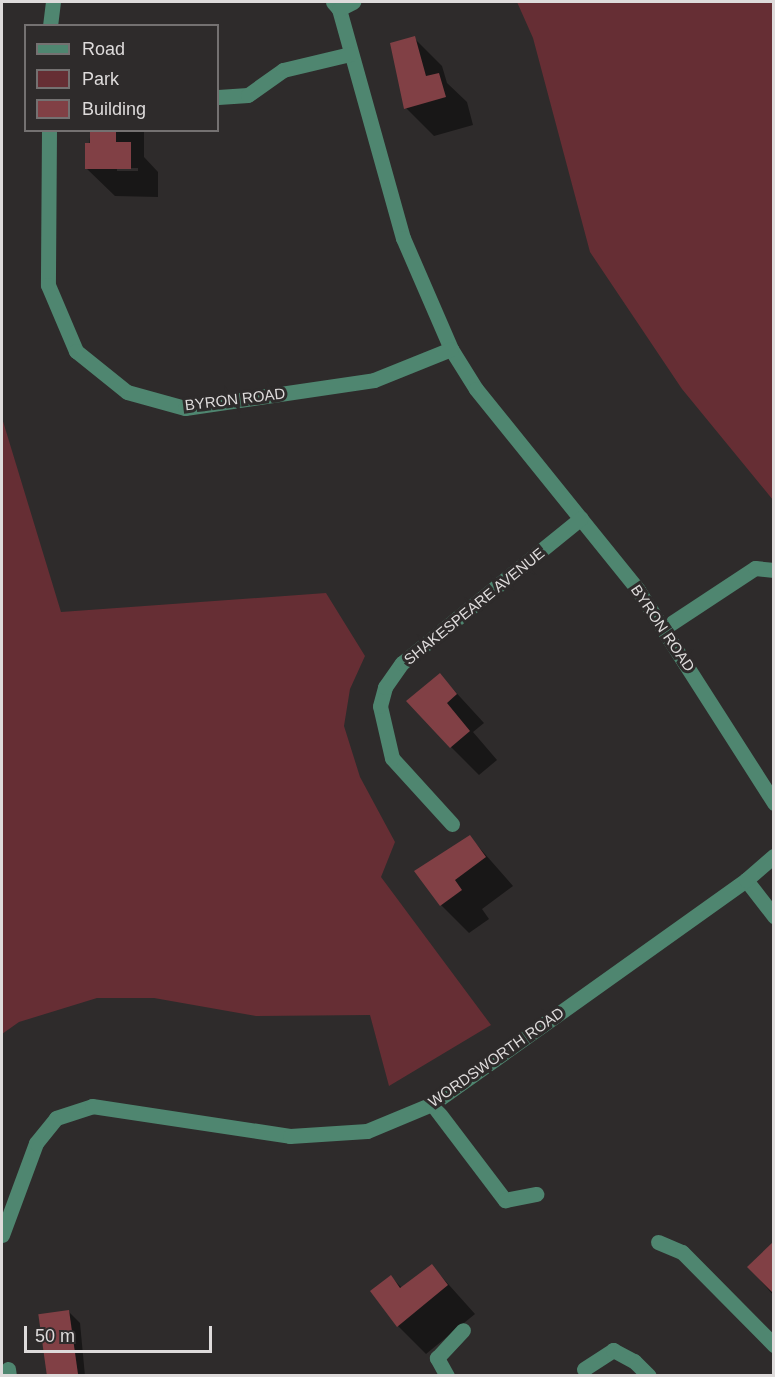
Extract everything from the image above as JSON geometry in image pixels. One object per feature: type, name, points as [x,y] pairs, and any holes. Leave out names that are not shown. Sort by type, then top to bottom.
[{"type":"street","points":[[50,24],[54,2]]},
{"type":"street","points":[[336,5],[353,2]]},
{"type":"street","name":"BYRON ROAD","points":[[336,5],[403,238],[451,349],[476,389],[581,518],[664,628],[774,803]]},
{"type":"street","points":[[219,96],[248,94],[283,70],[350,54]]},
{"type":"street","name":"BYRON ROAD","points":[[49,132],[48,285],[76,351],[127,392],[185,408],[374,380],[451,349]]},
{"type":"street","name":"SHAKESPEARE AVENUE","points":[[452,824],[392,758],[380,706],[385,687],[402,663],[581,518]]},
{"type":"street","points":[[664,628],[755,567],[774,570]]},
{"type":"street","name":"WORDSWORTH ROAD","points":[[2,1235],[36,1143],[56,1118],[92,1106],[290,1136],[367,1131],[432,1104],[746,880],[774,856]]},
{"type":"street","points":[[746,880],[774,916]]},
{"type":"street","points":[[432,1104],[505,1200],[536,1194]]},
{"type":"street","points":[[658,1242],[682,1252],[774,1345]]},
{"type":"street","points":[[447,1376],[437,1358],[463,1330]]},
{"type":"street","points":[[584,1369],[613,1350],[634,1361],[649,1376]]},
{"type":"green space","points":[[517,2],[773,2],[773,500],[682,389],[590,252],[533,38]]},
{"type":"green space","points":[[2,418],[61,612],[326,593],[365,656],[350,689],[344,726],[360,777],[395,842],[381,877],[491,1025],[389,1086],[370,1015],[256,1016],[154,998],[97,998],[19,1022],[2,1034]]},
{"type":"building","points":[[415,36],[426,76],[439,73],[446,97],[404,109],[390,43]]},
{"type":"building","points":[[90,132],[116,132],[116,142],[131,142],[131,169],[85,169],[85,143],[90,143]]},
{"type":"building","points":[[440,673],[457,694],[447,703],[470,731],[450,748],[406,701]]},
{"type":"building","points":[[470,835],[486,857],[455,880],[462,890],[440,906],[414,871]]},
{"type":"building","points":[[774,1241],[774,1294],[747,1267]]},
{"type":"building","points":[[432,1264],[448,1285],[397,1327],[370,1291],[391,1275],[400,1288]]},
{"type":"building","points":[[69,1310],[78,1376],[47,1376],[38,1314]]}]
